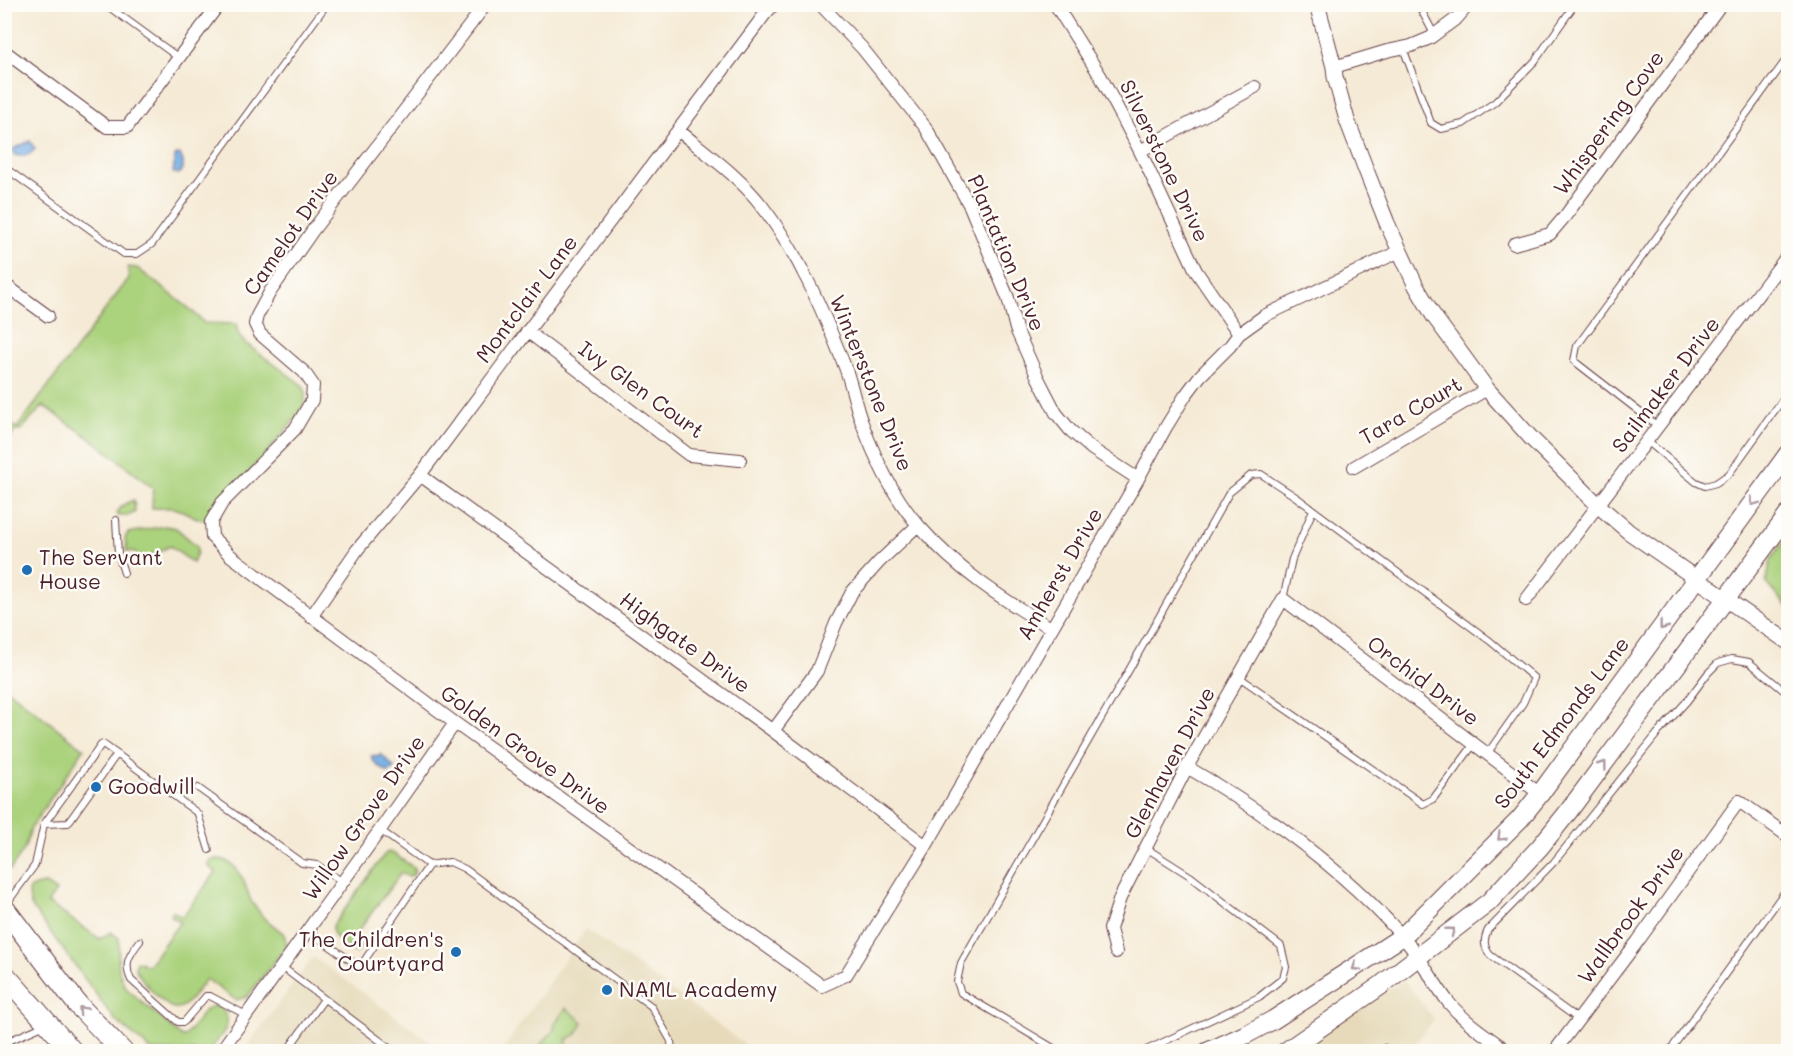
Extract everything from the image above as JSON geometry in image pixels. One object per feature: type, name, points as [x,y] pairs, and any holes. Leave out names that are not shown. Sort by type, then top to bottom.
[{"type":"main road","name":"South Edmonds Lane","points":[[1207,1052],[1273,1020],[1403,936],[1520,819],[1788,454]]},
{"type":"main road","points":[[1285,1052],[1380,986],[1489,902],[1540,847],[1568,812],[1788,515]]},
{"type":"main road","points":[[4,907],[78,1005],[123,1052]]},
{"type":"main road","points":[[4,974],[73,1052]]},
{"type":"street","points":[[4,51],[107,127],[128,127],[219,4]]},
{"type":"street","name":"Camelot Drive","points":[[212,537],[211,522],[222,503],[295,429],[312,400],[314,385],[304,372],[260,334],[255,324],[257,316],[270,292],[313,230],[486,4]]},
{"type":"street","name":"Montclair Lane","points":[[311,617],[357,550],[420,475],[774,4]]},
{"type":"street","name":"Plantation Drive","points":[[820,4],[862,48],[926,128],[970,206],[1008,298],[1016,329],[1056,413],[1070,430],[1092,449],[1138,479]]},
{"type":"street","name":"Silverstone Drive","points":[[1055,4],[1101,77],[1140,151],[1196,271],[1239,334]]},
{"type":"street","points":[[1317,4],[1347,120],[1365,170],[1400,251],[1416,286],[1433,315],[1487,389],[1531,438],[1599,506],[1629,532],[1728,598],[1788,642]]},
{"type":"street","points":[[1334,67],[1411,46],[1435,35],[1458,18],[1469,4]]},
{"type":"street","name":"Whispering Cove","points":[[1514,244],[1550,234],[1721,4]]},
{"type":"street","points":[[1140,151],[1255,87]]},
{"type":"street","name":"Winterstone Drive","points":[[678,130],[733,176],[761,205],[801,265],[845,368],[862,423],[881,468],[918,525],[963,570],[1004,600],[1051,628]]},
{"type":"street","name":"Amherst Drive","points":[[822,986],[846,975],[926,846],[1166,427],[1200,376],[1239,334],[1264,316],[1400,251]]},
{"type":"street","name":"Sailmaker Drive","points":[[1526,600],[1788,255]]},
{"type":"street","points":[[4,284],[48,316]]},
{"type":"street","name":"Ivy Glen Court","points":[[527,331],[689,454],[740,460]]},
{"type":"street","name":"Tara Court","points":[[1354,467],[1487,389]]},
{"type":"street","name":"Highgate Drive","points":[[420,475],[773,731],[926,846]]},
{"type":"street","points":[[773,731],[817,671],[836,623],[852,591],[918,525]]},
{"type":"street","name":"Golden Grove Drive","points":[[212,537],[231,556],[454,723],[822,986]]},
{"type":"street","name":"Glenhaven Drive","points":[[1116,952],[1110,929],[1120,898],[1187,767],[1283,599]]},
{"type":"street","name":"Orchid Drive","points":[[1283,599],[1540,794]]},
{"type":"street","name":"Willow Grove Drive","points":[[220,1052],[454,723]]},
{"type":"street","points":[[1187,767],[1261,813],[1331,866],[1403,936],[1449,1002],[1462,1016],[1509,1052]]},
{"type":"street","name":"Wallbrook Drive","points":[[1554,1052],[1739,801],[1788,836]]},
{"type":"lane","points":[[105,4],[179,58]]},
{"type":"lane","points":[[4,166],[124,254],[137,254],[152,244],[327,4]]},
{"type":"lane","points":[[1418,4],[1435,35]]},
{"type":"lane","points":[[1403,48],[1431,123],[1441,129],[1463,124],[1495,102],[1535,61],[1575,4]]},
{"type":"lane","points":[[1659,426],[1574,361],[1576,346],[1788,57]]},
{"type":"lane","points":[[1647,441],[1696,482],[1705,486],[1716,483],[1729,474],[1788,392]]},
{"type":"lane","points":[[1060,1052],[961,993],[957,982],[961,963],[1229,493],[1251,474],[1261,474],[1313,510],[1490,641],[1534,678],[1522,703],[1487,754]]},
{"type":"lane","points":[[1283,599],[1292,560],[1313,510]]},
{"type":"lane","points":[[117,520],[118,554],[124,573]]},
{"type":"lane","points":[[1578,1019],[1490,955],[1486,949],[1485,937],[1488,930],[1554,862],[1657,734],[1719,663],[1732,659],[1749,662],[1788,694]]},
{"type":"lane","points":[[1239,677],[1423,804],[1433,799],[1474,744]]},
{"type":"lane","points":[[4,907],[35,865],[44,824],[103,744],[196,812],[209,849]]},
{"type":"lane","points":[[44,824],[68,823],[117,754]]},
{"type":"lane","points":[[198,788],[302,862],[317,865],[343,882]]},
{"type":"lane","points":[[380,830],[429,866]]},
{"type":"lane","points":[[1142,1052],[1259,997],[1283,978],[1286,967],[1281,946],[1267,934],[1190,876],[1146,848]]},
{"type":"lane","points":[[307,930],[360,967],[429,866],[450,862],[465,869],[651,1006],[671,1041],[672,1052]]},
{"type":"lane","points":[[1669,1052],[1788,887]]},
{"type":"lane","points":[[140,941],[128,957],[128,974],[131,980],[177,1022],[184,1022],[206,996],[246,1015]]},
{"type":"lane","points":[[281,966],[395,1052]]},
{"type":"lane","points":[[286,1052],[324,999]]},
{"type":"lane","points":[[4,1043],[48,1023]]},
{"type":"shaded area","name":"NAML Academy","points":[[586,929],[754,1051],[501,1052]]},
{"type":"shaded area","points":[[313,957],[443,1051],[243,1052]]},
{"type":"shaded area","points":[[1404,980],[1434,1019],[1410,1051],[1290,1052]]},
{"type":"green space","points":[[128,267],[137,268],[190,309],[204,323],[236,324],[239,336],[244,342],[302,385],[306,392],[304,404],[298,415],[211,515],[204,520],[176,509],[152,508],[153,488],[97,443],[43,406],[20,431],[15,431],[5,445],[5,420],[17,428],[129,278]]},
{"type":"green space","points":[[134,500],[135,512],[118,516],[117,512],[120,508]]},
{"type":"green space","points":[[165,526],[176,528],[197,546],[193,563],[170,546],[148,559],[142,559],[133,551],[127,552],[125,538],[128,533]]},
{"type":"green space","points":[[1788,536],[1788,608],[1766,582],[1771,559]]},
{"type":"green space","points":[[4,687],[84,749],[31,828],[24,850],[10,870],[4,861]]},
{"type":"green space","points":[[388,852],[414,868],[414,874],[409,877],[401,873],[353,938],[360,944],[360,949],[356,953],[337,939],[332,927]]},
{"type":"green space","points":[[211,860],[225,860],[235,867],[243,879],[251,901],[263,917],[284,934],[287,945],[247,997],[236,1000],[206,979],[183,1006],[173,1008],[156,995],[141,978],[135,968],[137,961],[148,966],[180,922],[170,915],[173,911],[182,917],[216,872],[207,865]]},
{"type":"green space","points":[[45,884],[56,891],[48,903],[100,939],[111,932],[119,938],[119,970],[127,989],[182,1037],[185,1037],[206,1009],[216,1005],[223,1011],[226,1017],[226,1028],[209,1051],[152,1051],[115,1020],[31,906],[30,889]]},
{"type":"green space","points":[[566,1008],[583,1022],[577,1034],[566,1040],[569,1050],[535,1051],[554,1030],[555,1023]]},
{"type":"water","points":[[30,141],[35,149],[30,154],[14,155],[13,149]]},
{"type":"water","points":[[180,154],[183,162],[182,169],[179,174],[173,173],[175,156]]},
{"type":"water","points":[[381,754],[394,767],[389,773],[372,759],[371,756],[377,757]]},
{"type":"place","name":"The Servant House","points":[[27,570]]},
{"type":"place","name":"Goodwill","points":[[96,787]]},
{"type":"place","name":"The Children's Courtyard","points":[[456,952]]},
{"type":"place","name":"NAML Academy","points":[[607,990]]}]
